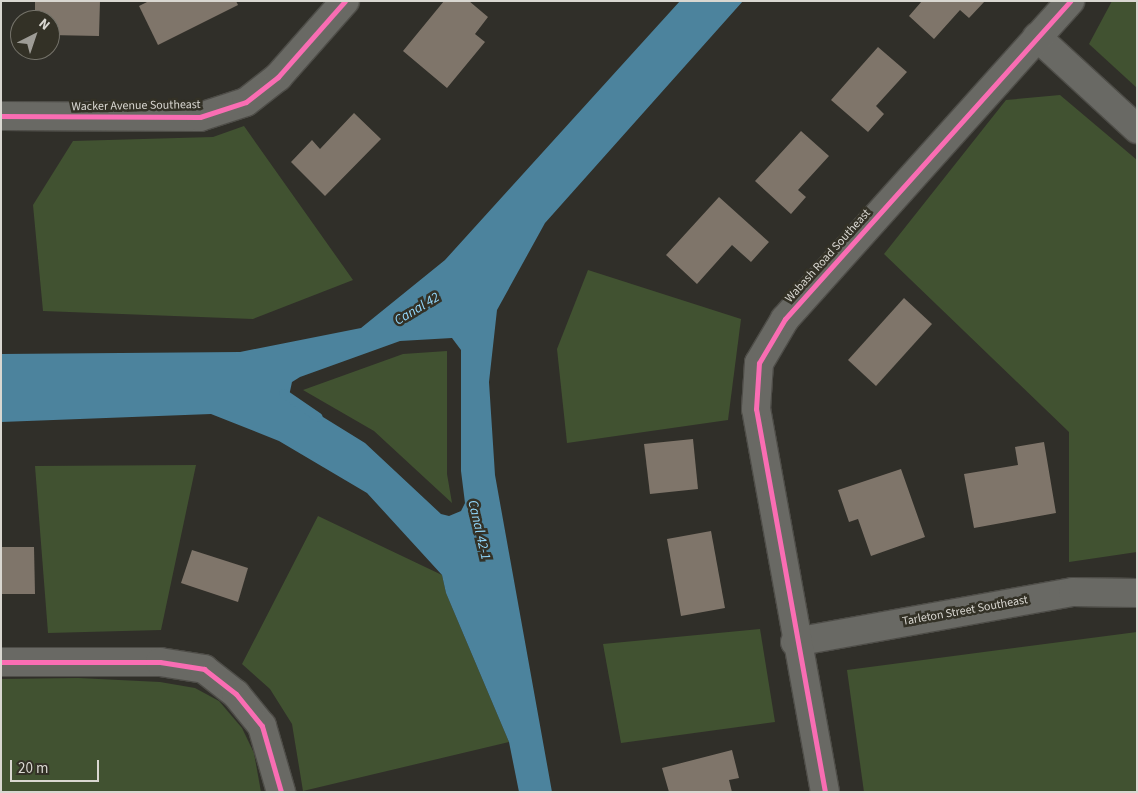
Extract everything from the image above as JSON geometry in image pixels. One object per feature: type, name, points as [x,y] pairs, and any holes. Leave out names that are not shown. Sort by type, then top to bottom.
[{"type":"street","name":"Wacker Avenue Southeast","points":[[1,116],[200,117],[246,102],[278,77],[345,1]]},
{"type":"street","name":"Wabash Road Southeast","points":[[825,792],[795,642],[756,409],[759,363],[785,319],[1070,1]]},
{"type":"street","points":[[1037,38],[1137,129]]},
{"type":"street","name":"Tarleton Street Southeast","points":[[795,642],[1073,592],[1137,593]]},
{"type":"street","points":[[1,662],[160,662],[204,669],[236,694],[262,726],[281,792]]},
{"type":"green space","points":[[1112,1],[1137,1],[1137,88],[1089,44]]},
{"type":"green space","points":[[1060,95],[1137,160],[1137,552],[1069,562],[1069,432],[884,254],[1006,100]]},
{"type":"green space","points":[[244,126],[353,280],[253,319],[43,311],[33,205],[73,141],[213,137]]},
{"type":"green space","points":[[588,270],[741,319],[728,420],[567,443],[557,349]]},
{"type":"green space","points":[[447,351],[447,474],[452,503],[374,431],[303,390],[403,354]]},
{"type":"green space","points":[[196,465],[161,630],[48,633],[35,466]]},
{"type":"green space","points":[[318,516],[442,575],[446,593],[509,742],[303,791],[292,724],[270,689],[242,664]]},
{"type":"green space","points":[[760,629],[775,722],[621,743],[603,644]]},
{"type":"green space","points":[[1137,632],[1137,792],[864,792],[847,670]]},
{"type":"green space","points":[[78,678],[160,682],[195,688],[219,701],[242,728],[254,753],[261,792],[1,792],[1,679]]},
{"type":"water","points":[[680,1],[743,1],[545,223],[497,310],[489,382],[495,475],[552,792],[519,792],[509,742],[446,593],[442,575],[367,493],[279,441],[211,414],[1,422],[1,354],[240,352],[361,328],[445,260]],"holes":[[[452,338],[461,350],[461,471],[465,503],[461,511],[449,516],[441,514],[365,443],[289,396],[292,382],[300,377],[400,341]]]},
{"type":"building","points":[[35,1],[100,1],[99,36],[60,35],[60,10],[35,10]]},
{"type":"building","points":[[149,1],[236,1],[238,5],[158,45],[139,6]]},
{"type":"building","points":[[444,1],[469,1],[488,17],[475,34],[485,42],[447,88],[403,51]]},
{"type":"building","points":[[922,1],[985,1],[969,18],[960,10],[934,39],[909,16]]},
{"type":"building","points":[[878,47],[907,72],[876,106],[884,114],[868,132],[831,100]]},
{"type":"building","points":[[354,113],[381,139],[325,196],[291,162],[312,140],[320,149]]},
{"type":"building","points":[[801,131],[829,156],[798,190],[806,197],[791,214],[755,181]]},
{"type":"building","points":[[719,197],[769,242],[751,262],[732,245],[697,284],[666,255]]},
{"type":"building","points":[[904,298],[932,324],[876,386],[848,360]]},
{"type":"building","points":[[693,439],[698,489],[650,494],[644,444]]},
{"type":"building","points":[[1044,442],[1056,513],[974,528],[964,474],[1018,465],[1015,447]]},
{"type":"building","points":[[901,469],[925,537],[871,556],[858,519],[849,522],[838,490]]},
{"type":"building","points":[[711,531],[725,608],[681,616],[667,539]]},
{"type":"building","points":[[1,547],[34,547],[35,594],[1,594]]},
{"type":"building","points":[[192,550],[248,568],[238,602],[181,583]]},
{"type":"building","points":[[732,750],[739,778],[729,780],[732,792],[669,792],[662,768]]},
{"type":"waterway","points":[[283,393],[318,417]]},
{"type":"cycle path","points":[[1,116],[200,117],[246,102],[278,77],[345,1]]},
{"type":"cycle path","points":[[825,792],[756,409],[759,363],[785,319],[1070,1]]},
{"type":"cycle path","points":[[1,662],[160,662],[204,669],[236,694],[262,726],[281,792]]},
{"type":"water label","name":"Canal 42","points":[[417,309]]},
{"type":"water label","name":"Canal 42-1","points":[[479,530]]}]
